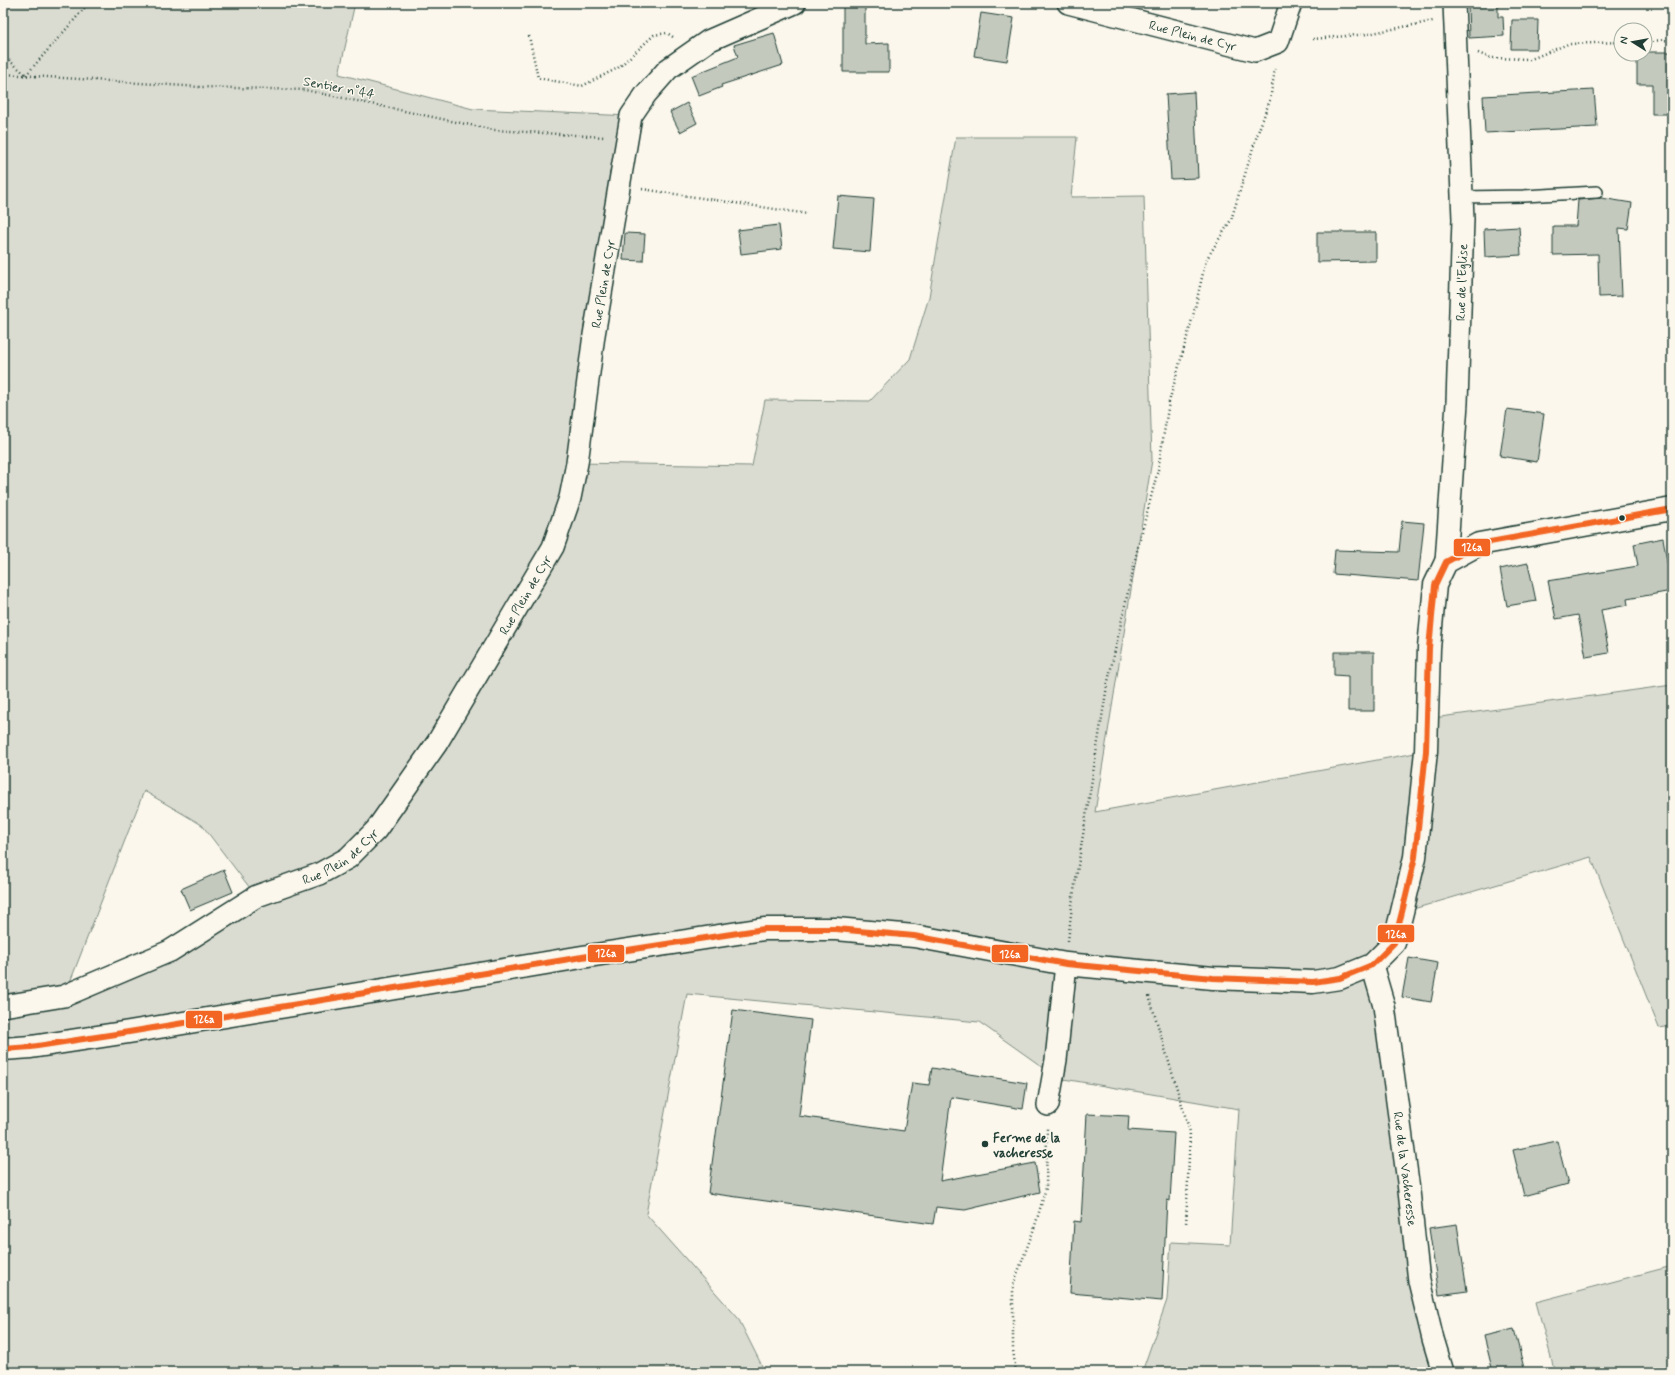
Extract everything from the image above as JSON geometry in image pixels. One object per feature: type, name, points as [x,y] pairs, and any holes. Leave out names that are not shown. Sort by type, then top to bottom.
[{"type":"main road","points":[[3,1049],[31,1047],[114,1034],[574,958],[764,929],[836,929],[914,936],[1066,964],[1213,978],[1313,982],[1340,978],[1372,966],[1394,943],[1415,857],[1426,751],[1429,648],[1435,586],[1446,562],[1479,544],[1672,509]]},
{"type":"street","name":"Rue Plein de Cyr","points":[[3,1006],[64,996],[170,951],[256,896],[319,874],[348,858],[376,830],[437,743],[553,548],[570,498],[573,484],[594,335],[631,116],[646,94],[668,69],[708,41],[795,3]]},
{"type":"street","name":"Rue Plein de Cyr","points":[[1068,3],[1255,51],[1278,42]]},
{"type":"street","points":[[1278,42],[1291,3]]},
{"type":"street","name":"Rue de l'Eglise","points":[[1446,562],[1458,388],[1463,219],[1454,10]]},
{"type":"street","points":[[1048,1105],[1056,1060],[1066,964]]},
{"type":"street","name":"Rue de la Vacheresse","points":[[1372,966],[1384,1006],[1408,1182],[1419,1281],[1433,1339],[1443,1372]]},
{"type":"lane","points":[[1462,197],[1524,196],[1597,192]]},
{"type":"path","points":[[3,55],[26,75],[89,3]]},
{"type":"path","points":[[1313,39],[1368,34],[1454,10]]},
{"type":"path","points":[[529,36],[538,78],[582,86],[618,68],[654,35],[668,33],[691,53]]},
{"type":"path","points":[[1653,41],[1672,40]]},
{"type":"path","points":[[1066,964],[1073,897],[1107,686],[1138,547],[1158,470],[1169,402],[1194,312],[1206,260],[1231,220],[1257,135],[1270,100],[1278,42]]},
{"type":"path","points":[[1455,44],[1491,58],[1531,59],[1568,44],[1613,42]]},
{"type":"path","name":"Sentier n°44","points":[[3,74],[200,87],[305,90],[494,130],[628,138]]},
{"type":"path","points":[[619,186],[808,214]]},
{"type":"path","points":[[1142,971],[1190,1132],[1186,1226]]},
{"type":"path","points":[[1016,1372],[1013,1350],[1013,1285],[1035,1226],[1046,1188],[1048,1105]]},
{"type":"shaded area","points":[[3,3],[355,3],[339,74],[473,109],[631,116],[577,463],[752,466],[765,400],[870,401],[910,359],[929,297],[956,137],[1077,137],[1071,197],[1144,196],[1152,460],[1095,812],[1426,751],[1426,719],[1672,685],[1672,1026],[1659,1028],[1591,857],[1403,912],[1372,965],[1443,1372],[1142,1372],[1167,1300],[1171,1242],[1230,1245],[1239,1109],[1058,1078],[979,1022],[687,994],[646,1214],[738,1318],[765,1372],[3,1372]],"holes":[[[144,791],[202,825],[256,896],[65,995]]]},
{"type":"shaded area","points":[[1672,1266],[1672,1372],[1555,1372],[1536,1302]]},
{"type":"building","points":[[1471,3],[1498,3],[1498,17],[1503,17],[1504,36],[1469,38],[1468,5],[1471,5]]},
{"type":"building","points":[[843,5],[865,5],[865,44],[889,43],[889,72],[843,72]]},
{"type":"building","points":[[981,13],[1014,18],[1007,61],[974,56]]},
{"type":"building","points":[[1512,20],[1538,20],[1537,49],[1511,49]]},
{"type":"building","points":[[774,33],[783,65],[721,85],[722,87],[699,96],[691,76],[738,57],[734,45]]},
{"type":"building","points":[[1653,52],[1672,52],[1672,114],[1652,114],[1652,84],[1637,84],[1637,62],[1653,62]]},
{"type":"building","points":[[1594,90],[1597,127],[1485,133],[1483,96]]},
{"type":"building","points":[[1194,92],[1198,178],[1171,179],[1166,94]]},
{"type":"building","points":[[687,103],[697,123],[680,132],[670,112]]},
{"type":"building","points":[[838,196],[874,199],[870,252],[833,249]]},
{"type":"building","points":[[1601,198],[1632,203],[1628,229],[1619,228],[1622,296],[1599,297],[1598,254],[1553,255],[1553,226],[1576,226],[1578,200]]},
{"type":"building","points":[[779,225],[782,249],[741,254],[738,230]]},
{"type":"building","points":[[1519,227],[1521,255],[1485,257],[1484,229]]},
{"type":"building","points":[[1317,232],[1376,232],[1376,261],[1317,262]]},
{"type":"building","points":[[625,233],[645,234],[643,261],[623,260]]},
{"type":"building","points":[[1507,409],[1544,414],[1537,462],[1500,456]]},
{"type":"building","points":[[1402,521],[1424,523],[1418,581],[1333,574],[1335,550],[1399,552]]},
{"type":"building","points":[[1663,538],[1672,591],[1627,599],[1628,605],[1601,610],[1609,653],[1586,657],[1578,615],[1556,619],[1548,581],[1638,566],[1634,544]]},
{"type":"building","points":[[1528,563],[1536,601],[1507,606],[1500,569]]},
{"type":"building","points":[[1334,652],[1374,652],[1374,711],[1348,711],[1348,676],[1334,675]]},
{"type":"building","points":[[224,870],[233,892],[190,910],[181,889]]},
{"type":"building","points":[[1409,958],[1438,963],[1431,1002],[1402,997]]},
{"type":"building","points":[[733,1010],[811,1020],[799,1116],[904,1131],[912,1083],[929,1085],[932,1068],[1027,1083],[1023,1109],[951,1097],[940,1181],[1035,1163],[1040,1192],[965,1210],[936,1207],[933,1224],[708,1193]]},
{"type":"building","points":[[1087,1114],[1129,1116],[1128,1130],[1174,1133],[1170,1201],[1167,1200],[1162,1301],[1070,1293],[1074,1221],[1081,1222]]},
{"type":"building","points":[[1557,1141],[1568,1184],[1524,1196],[1513,1150]]},
{"type":"building","points":[[1457,1224],[1467,1291],[1439,1295],[1429,1228]]},
{"type":"building","points":[[1514,1329],[1525,1372],[1493,1372],[1484,1336]]},
{"type":"transit line","name":"126a","points":[[3,1049],[31,1047],[129,1032],[582,957],[764,929],[836,929],[914,936],[1066,964],[1213,978],[1313,982],[1340,978],[1372,965],[1394,943],[1402,912],[1415,857],[1426,751],[1429,648],[1435,585],[1446,562],[1479,544],[1672,509]]},
{"type":"place","name":"Ferme de la vacheresse","points":[[985,1144]]}]
